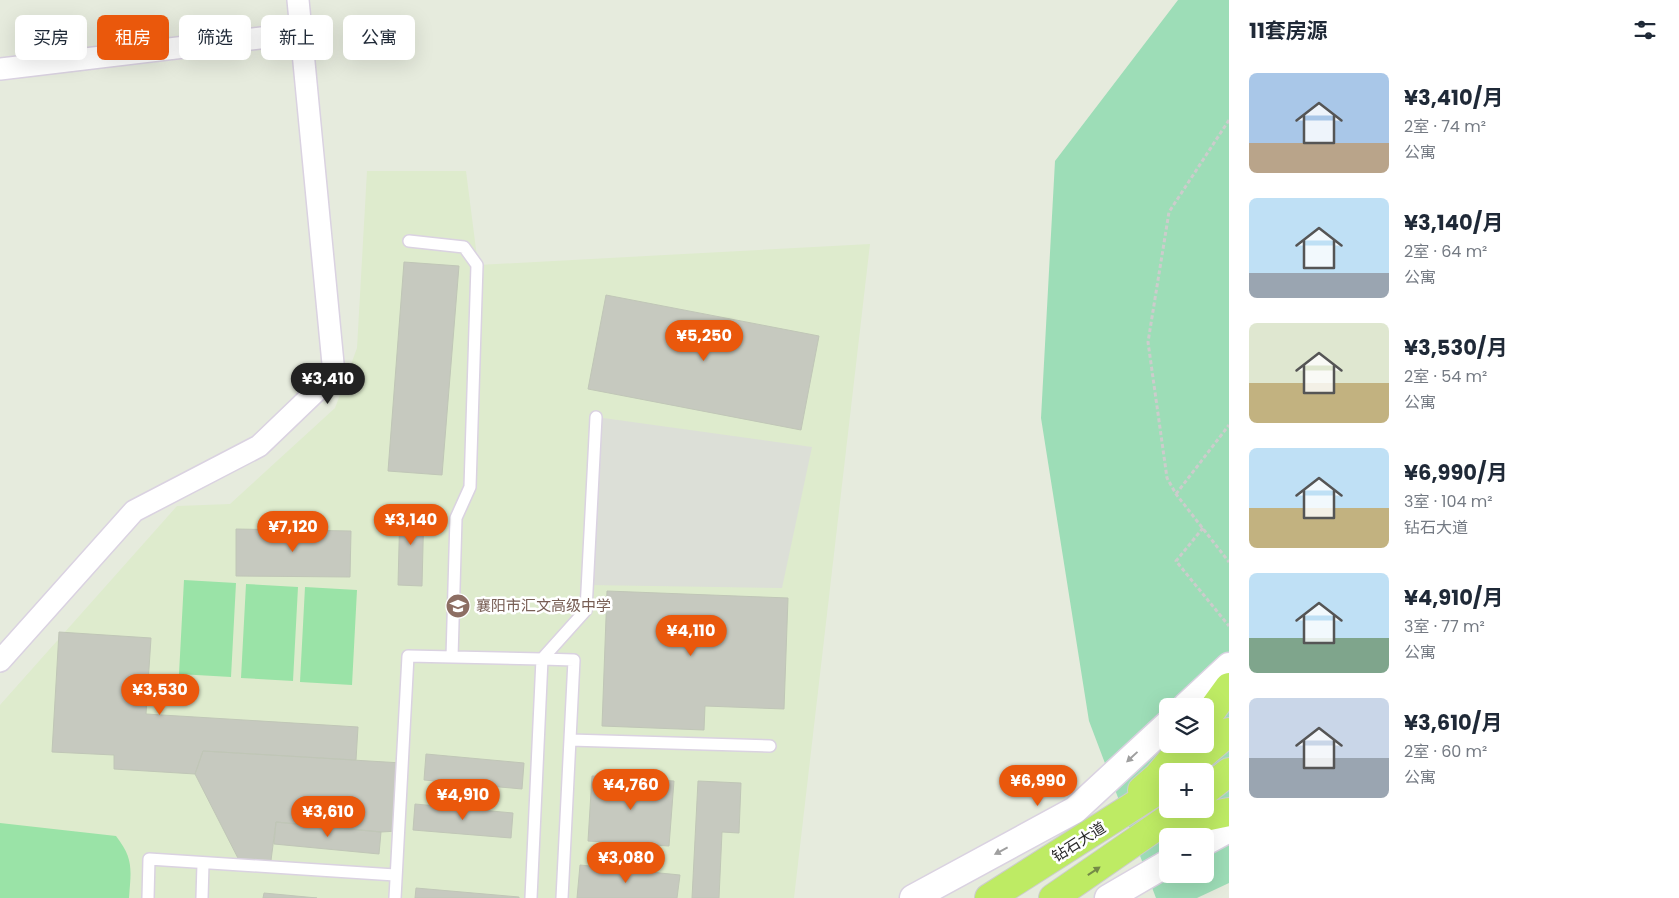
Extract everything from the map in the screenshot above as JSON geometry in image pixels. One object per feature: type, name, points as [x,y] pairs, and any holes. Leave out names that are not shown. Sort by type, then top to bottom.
[{"type":"highway","points":[[1214,708],[1229,687]]},
{"type":"highway","points":[[1192,763],[1229,732]]},
{"type":"highway","points":[[1081,840],[1158,776],[1177,753]]},
{"type":"highway","points":[[1214,784],[1229,772]]},
{"type":"highway","name":"钻石大道","points":[[989,898],[1159,790]]},
{"type":"highway","points":[[1160,826],[1229,812]]},
{"type":"highway","name":"钻石大道","points":[[1053,898],[1170,818]]},
{"type":"street","points":[[298,0],[300,15]]},
{"type":"street","points":[[0,69],[261,38]]},
{"type":"street","points":[[0,661],[134,511],[259,446],[334,374],[305,60]]},
{"type":"street","points":[[1195,698],[1229,666]]},
{"type":"street","points":[[913,898],[1076,810],[1159,732]]},
{"type":"street","points":[[1214,837],[1229,829]]},
{"type":"street","points":[[1108,898],[1159,868]]},
{"type":"lane","points":[[408,241],[464,247],[477,265],[470,487],[456,518],[452,657]]},
{"type":"lane","points":[[530,898],[542,659],[586,610],[596,416]]},
{"type":"lane","points":[[395,898],[408,656],[574,660],[562,898]]},
{"type":"lane","points":[[570,740],[770,746]]},
{"type":"lane","points":[[148,898],[149,859],[395,875]]},
{"type":"lane","points":[[202,898],[203,864]]},
{"type":"path","points":[[1229,120],[1169,212],[1148,342],[1167,478],[1176,494],[1229,562]]},
{"type":"path","points":[[1176,494],[1229,425]]},
{"type":"path","points":[[1203,528],[1176,560],[1229,626]]},
{"type":"shaded area","name":"襄阳市汇文高级中学","points":[[367,171],[466,171],[478,265],[870,244],[794,898],[0,898],[0,705],[177,506],[230,504],[335,408],[357,348]]},
{"type":"shaded area","points":[[596,417],[812,447],[782,588],[588,585]]},
{"type":"green space","points":[[1178,0],[1229,0],[1229,883],[1197,898],[1156,898],[1089,721],[1041,418],[1055,161]]},
{"type":"green space","points":[[184,580],[236,583],[231,677],[179,674]]},
{"type":"green space","points":[[246,584],[298,587],[293,681],[241,678]]},
{"type":"green space","points":[[305,587],[357,590],[352,685],[300,682]]},
{"type":"green space","points":[[0,823],[116,836],[129,858],[129,898],[0,898]]},
{"type":"building","points":[[404,262],[459,266],[442,475],[388,471]]},
{"type":"building","points":[[606,295],[819,336],[801,430],[588,389]]},
{"type":"building","points":[[400,507],[424,507],[422,586],[398,585]]},
{"type":"building","points":[[236,529],[351,531],[350,577],[236,576]]},
{"type":"building","points":[[607,591],[788,598],[784,709],[705,706],[704,730],[602,726]]},
{"type":"building","points":[[59,632],[151,638],[146,714],[358,727],[356,760],[203,751],[195,774],[114,769],[114,755],[52,752]]},
{"type":"building","points":[[203,751],[402,763],[398,831],[381,832],[276,822],[270,868],[242,866],[195,774]]},
{"type":"building","points":[[426,754],[524,763],[522,789],[424,780]]},
{"type":"building","points":[[592,776],[674,781],[669,846],[588,841]]},
{"type":"building","points":[[698,781],[741,783],[739,833],[722,832],[719,898],[692,898]]},
{"type":"building","points":[[415,804],[513,813],[511,838],[413,830]]},
{"type":"building","points":[[276,822],[381,832],[379,854],[274,844]]},
{"type":"building","points":[[580,865],[680,875],[677,898],[577,898]]},
{"type":"building","points":[[416,888],[519,897],[519,898],[415,898]]},
{"type":"building","points":[[264,893],[317,898],[263,898]]},
{"type":"place","name":"襄阳市汇文高级中学","points":[[458,606]]}]
